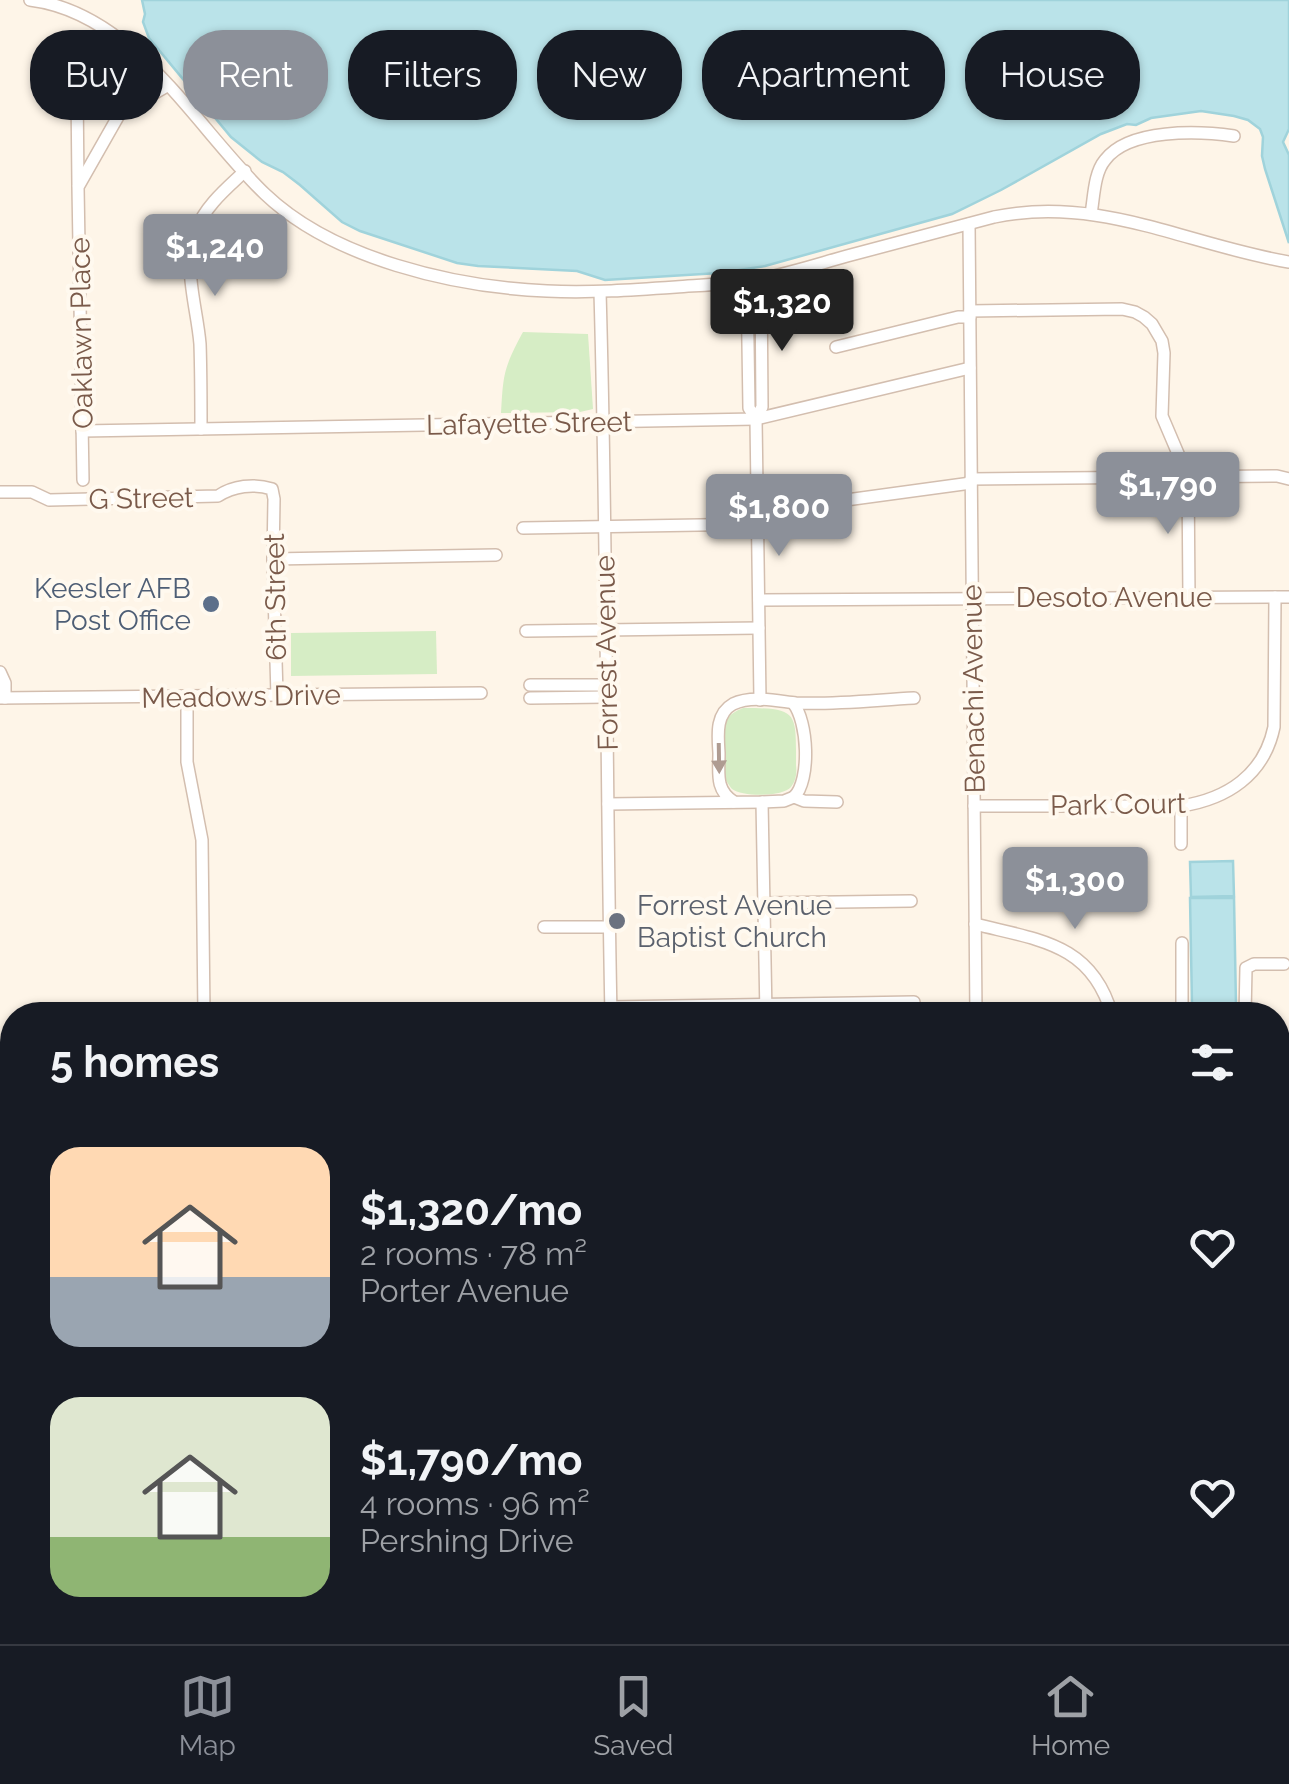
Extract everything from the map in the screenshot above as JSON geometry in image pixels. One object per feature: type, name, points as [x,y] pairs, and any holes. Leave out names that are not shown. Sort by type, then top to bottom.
[{"type":"street","points":[[30,0],[62,7],[98,23],[147,62],[263,192],[290,216],[373,257],[427,273],[546,291],[600,292],[754,280],[969,224],[1018,213],[1057,210],[1134,221],[1289,262]]},
{"type":"street","points":[[163,88],[167,86]]},
{"type":"street","name":"Oaklawn Place","points":[[77,120],[83,480]]},
{"type":"street","points":[[78,187],[117,120]]},
{"type":"street","points":[[1092,214],[1102,162],[1122,146],[1160,134],[1234,136]]},
{"type":"street","points":[[202,430],[200,344],[191,283],[192,242],[211,203],[245,171]]},
{"type":"street","name":"Benachi Avenue","points":[[969,224],[976,1002]]},
{"type":"street","points":[[754,280],[762,407],[756,420],[760,700]]},
{"type":"street","name":"Forrest Avenue","points":[[600,292],[611,1002]]},
{"type":"street","points":[[836,347],[970,314],[1122,310],[1144,317],[1162,341],[1162,416],[1188,477],[1189,597]]},
{"type":"street","name":"Lafayette Street","points":[[82,431],[756,420],[970,368]]},
{"type":"street","points":[[523,528],[758,518],[971,481],[1276,476],[1289,480]]},
{"type":"street","name":"G Street","points":[[0,492],[32,492],[49,500],[68,500],[218,496],[234,487],[264,487],[272,490],[274,499]]},
{"type":"street","name":"6th Street","points":[[274,499],[277,695]]},
{"type":"street","points":[[274,559],[496,555]]},
{"type":"street","name":"Desoto Avenue","points":[[759,600],[1282,597]]},
{"type":"street","name":"Park Court","points":[[974,806],[1180,806],[1201,803],[1244,782],[1270,745],[1282,597]]},
{"type":"street","points":[[526,632],[759,628]]},
{"type":"street","points":[[0,672],[5,683],[3,698]]},
{"type":"street","points":[[530,691],[606,691]]},
{"type":"street","name":"Meadows Drive","points":[[3,698],[481,694]]},
{"type":"street","points":[[187,696],[187,762],[202,840],[204,1002]]},
{"type":"street","points":[[734,802],[719,785],[720,719],[734,704],[760,700],[794,703],[914,698]]},
{"type":"street","points":[[608,804],[762,802],[794,797],[803,784],[805,758],[802,718],[794,703]]},
{"type":"street","points":[[794,797],[837,802]]},
{"type":"street","points":[[762,802],[766,1002]]},
{"type":"street","points":[[1180,806],[1180,844]]},
{"type":"street","points":[[764,903],[911,900]]},
{"type":"street","points":[[975,924],[1048,942],[1069,952],[1095,976],[1108,1002]]},
{"type":"street","points":[[544,927],[611,927]]},
{"type":"street","points":[[1182,944],[1182,1002]]},
{"type":"street","points":[[1245,1002],[1246,968],[1254,964],[1284,964]]},
{"type":"green space","points":[[523,332],[588,334],[593,409],[501,413],[506,371]]},
{"type":"green space","points":[[436,631],[437,674],[291,676],[291,633]]},
{"type":"green space","points":[[743,708],[775,709],[784,712],[794,724],[796,771],[787,790],[762,795],[744,793],[732,789],[725,779],[726,722]]},
{"type":"water","points":[[142,0],[1289,0],[1289,129],[1283,142],[1289,155],[1289,243],[1265,169],[1260,129],[1248,120],[1201,111],[1151,118],[1101,134],[952,214],[765,266],[605,280],[577,271],[457,263],[342,222],[300,185],[231,137],[217,120],[328,120],[328,30],[183,30],[183,79],[163,55],[163,30],[146,30]]},
{"type":"water","points":[[1233,861],[1234,896],[1191,897],[1190,862]]},
{"type":"water","points":[[1190,898],[1234,898],[1236,1002],[1192,1002]]},
{"type":"place","name":"Keesler AFB Post Office","points":[[211,604]]},
{"type":"place","name":"Forrest Avenue Baptist Church","points":[[617,921]]}]
